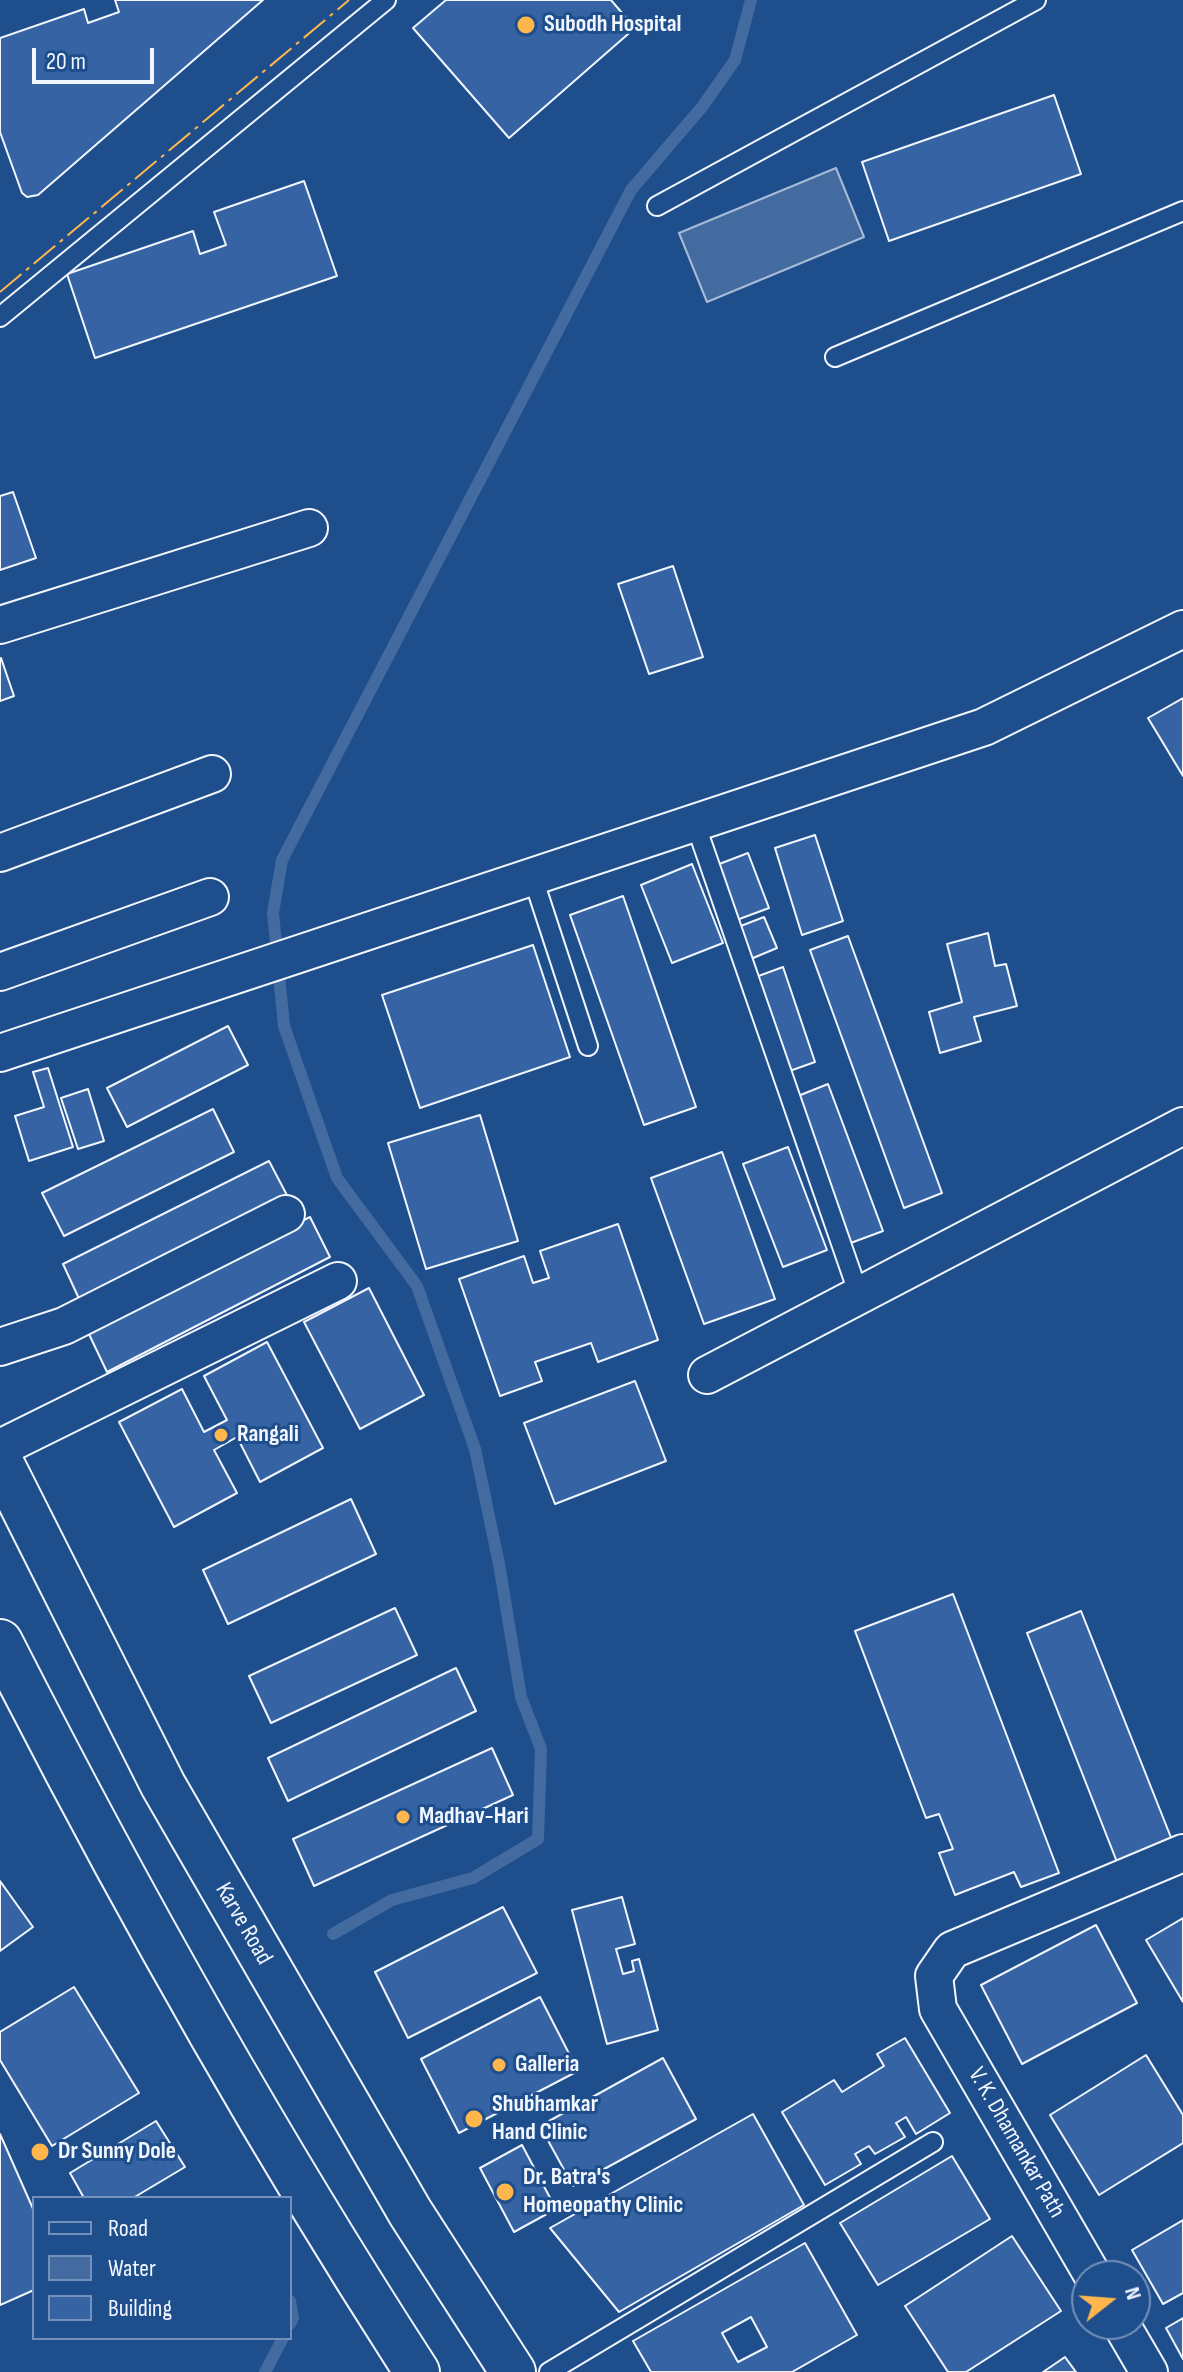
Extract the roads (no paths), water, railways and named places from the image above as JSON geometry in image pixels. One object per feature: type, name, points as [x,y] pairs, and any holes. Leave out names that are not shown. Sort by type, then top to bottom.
[{"type":"main road","name":"Karve Road","points":[[0,1461],[163,1785],[410,2212],[513,2372]]},
{"type":"main road","points":[[0,1642],[99,1836],[340,2253],[417,2372]]},
{"type":"street","points":[[0,625],[309,528]]},
{"type":"street","points":[[0,1053],[694,820],[984,727],[1183,629]]},
{"type":"street","points":[[0,853],[212,774]]},
{"type":"street","points":[[0,972],[210,897]]},
{"type":"street","points":[[707,1375],[1183,1126]]},
{"type":"street","points":[[0,1347],[64,1326],[286,1214]]},
{"type":"street","points":[[0,1448],[338,1281]]},
{"type":"street","name":"V. K. Dhamankar Path","points":[[1084,2260],[938,2009],[934,1976],[952,1950],[1183,1853]]},
{"type":"street","points":[[1130,2340],[1149,2372]]},
{"type":"lane","points":[[0,317],[386,0]]},
{"type":"lane","points":[[657,206],[1036,0]]},
{"type":"lane","points":[[835,357],[1183,211]]},
{"type":"lane","points":[[694,820],[859,1295]]},
{"type":"lane","points":[[532,875],[588,1046]]},
{"type":"lane","points":[[549,2372],[933,2142]]},
{"type":"water","points":[[836,168],[864,237],[707,302],[679,233]]},
{"type":"waterway","points":[[333,1934],[392,1900],[473,1878],[538,1839],[541,1749],[521,1697],[499,1564],[475,1449],[417,1286],[337,1178],[284,1026],[273,913],[282,860],[631,190],[702,107],[735,60],[751,0]]},
{"type":"waterway","points":[[292,2312],[292,2320]]},
{"type":"waterway","points":[[265,2372],[282,2340]]},
{"type":"place","name":"Subodh Hospital","points":[[526,25]]},
{"type":"place","name":"Rangali","points":[[221,1435]]},
{"type":"place","name":"Madhav-Hari","points":[[403,1817]]},
{"type":"place","name":"Galleria","points":[[499,2065]]},
{"type":"place","name":"Shubhamkar Hand Clinic","points":[[474,2119]]},
{"type":"place","name":"Dr Sunny Dole","points":[[40,2152]]},
{"type":"place","name":"Dr. Batra's Homeopathy Clinic","points":[[505,2192]]}]
